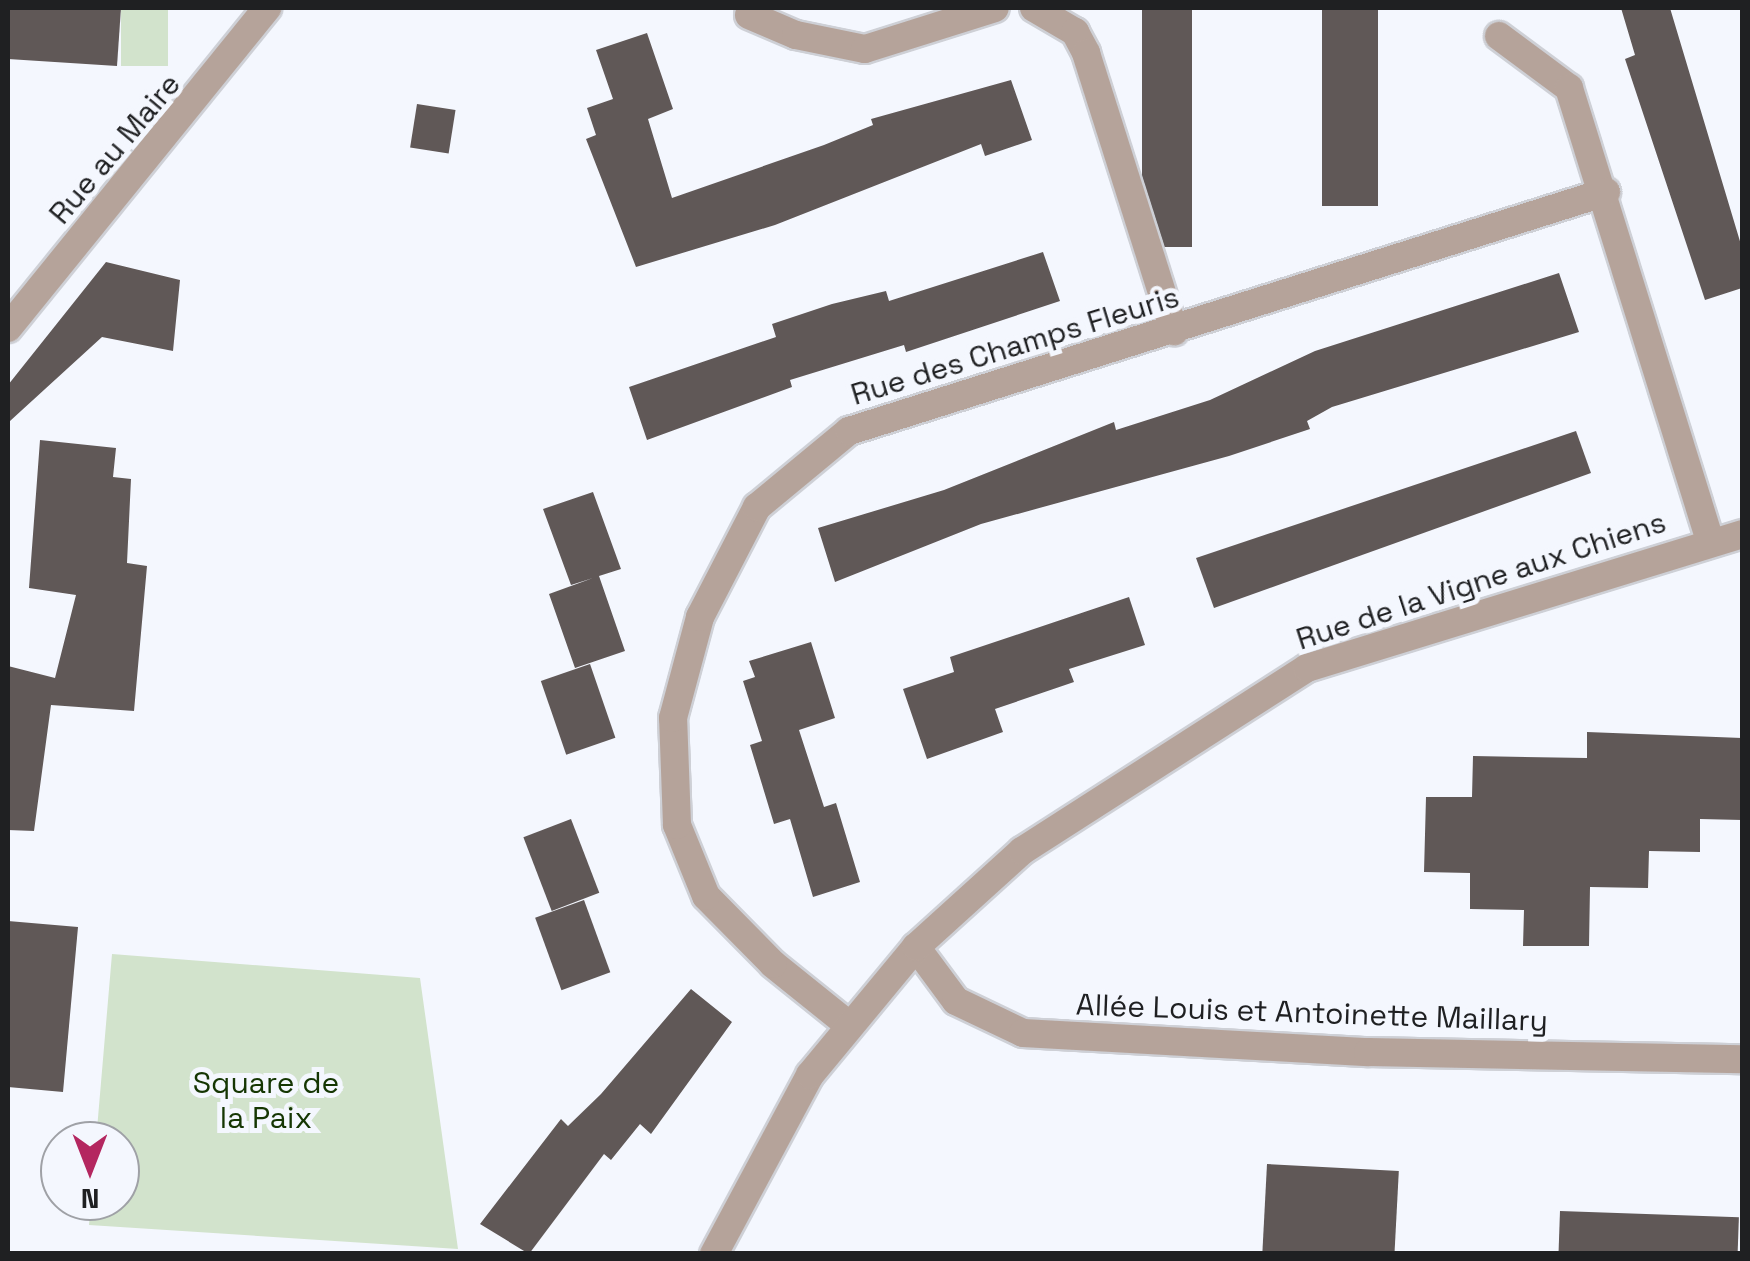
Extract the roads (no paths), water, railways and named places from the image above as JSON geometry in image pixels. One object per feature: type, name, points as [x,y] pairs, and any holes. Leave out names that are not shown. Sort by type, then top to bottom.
[{"type":"street","name":"Rue au Maire","points":[[8,328],[197,104],[267,8]]},
{"type":"street","points":[[749,14],[796,35],[865,49],[995,8]]},
{"type":"street","points":[[1034,8],[1075,32],[1086,53],[1174,331]]},
{"type":"street","points":[[1499,36],[1570,88],[1606,192],[1710,542]]},
{"type":"street","name":"Rue des Champs Fleuris","points":[[850,1026],[773,964],[706,896],[678,825],[673,718],[700,617],[756,507],[849,431],[1606,192]]},
{"type":"street","name":"Rue de la Vigne aux Chiens","points":[[714,1254],[810,1075],[916,946],[1022,850],[1307,668],[1742,534]]},
{"type":"street","name":"Allée Louis et Antoinette Maillary","points":[[916,946],[956,1001],[1024,1033],[1368,1052],[1742,1059]]},
{"type":"park label","name":"Square de la Paix","points":[[266,1100]]}]
